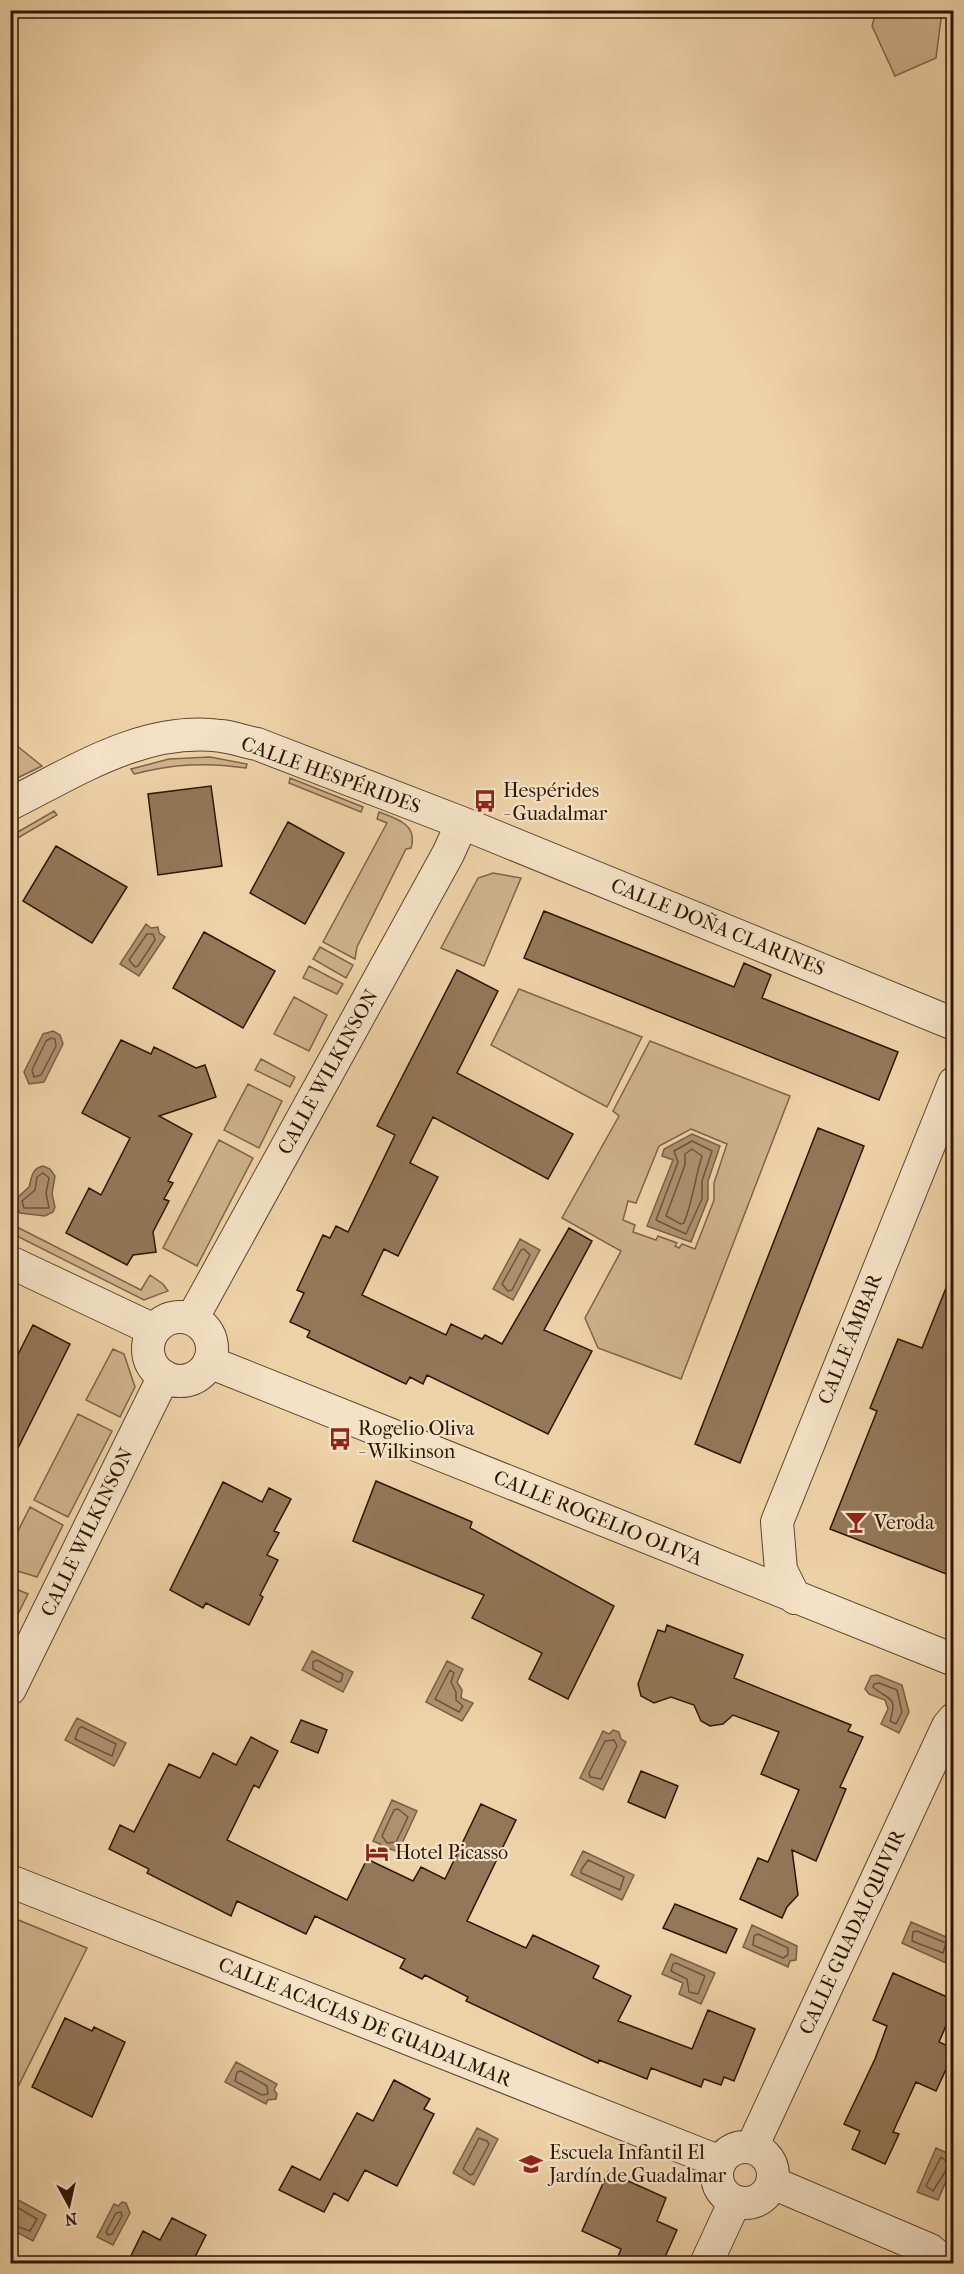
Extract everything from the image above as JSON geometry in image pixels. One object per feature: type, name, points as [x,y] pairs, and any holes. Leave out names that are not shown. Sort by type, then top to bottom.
[{"type":"street","name":"CALLE HESPÉRIDES","points":[[10,804],[109,754],[143,742],[190,735],[222,736],[257,744],[472,828]]},
{"type":"street","name":"CALLE DOÑA CLARINES","points":[[472,828],[954,1024]]},
{"type":"street","name":"CALLE WILKINSON","points":[[192,1319],[443,864],[472,828]]},
{"type":"street","name":"CALLE ÁMBAR","points":[[795,1598],[781,1570],[777,1522],[954,1083]]},
{"type":"street","points":[[10,1262],[154,1330]]},
{"type":"street","points":[[171,1318],[192,1319],[201,1324],[212,1342],[209,1362],[194,1377],[174,1380],[164,1376],[150,1360],[150,1340],[154,1330],[171,1318]]},
{"type":"street","name":"CALLE ROGELIO OLIVA","points":[[209,1362],[954,1660]]},
{"type":"street","name":"CALLE WILKINSON","points":[[10,1689],[164,1376]]},
{"type":"street","name":"CALLE GUADALQUIVIR","points":[[752,2147],[948,1726],[954,1719]]},
{"type":"street","name":"CALLE ACACIAS DE GUADALMAR","points":[[10,1881],[720,2162]]},
{"type":"street","points":[[752,2147],[767,2156],[772,2164],[773,2183],[762,2198],[744,2203],[735,2201],[721,2190],[717,2180],[720,2162],[733,2149],[752,2147]]},
{"type":"street","points":[[773,2183],[930,2250],[947,2264]]},
{"type":"street","points":[[706,2264],[735,2201]]},
{"type":"shaded area","points":[[876,11],[942,11],[936,58],[895,76],[872,26]]},
{"type":"shaded area","points":[[11,741],[42,766],[11,781]]},
{"type":"shaded area","points":[[210,757],[247,764],[246,768],[217,765],[176,766],[134,774],[131,769],[169,759]]},
{"type":"shaded area","points":[[290,778],[363,807],[361,812],[289,783]]},
{"type":"shaded area","points":[[54,811],[57,815],[11,842],[11,836]]},
{"type":"shaded area","points":[[379,812],[399,820],[409,828],[412,834],[411,848],[406,849],[357,947],[355,959],[323,942],[387,823],[377,819]]},
{"type":"shaded area","points":[[493,873],[521,878],[484,966],[441,948],[478,878]]},
{"type":"shaded area","points":[[320,947],[353,965],[346,978],[313,959]]},
{"type":"shaded area","points":[[309,966],[343,984],[337,994],[303,978]]},
{"type":"shaded area","points":[[519,989],[642,1037],[607,1107],[491,1045]]},
{"type":"shaded area","points":[[294,997],[327,1015],[309,1051],[274,1034]]},
{"type":"shaded area","points":[[650,1041],[790,1096],[681,1379],[598,1348],[585,1318],[621,1251],[562,1218],[619,1116],[613,1111]],"holes":[[[691,1129],[727,1144],[714,1183],[714,1200],[695,1249],[682,1244],[679,1248],[675,1246],[677,1243],[658,1236],[656,1240],[633,1232],[635,1225],[623,1220],[628,1201],[636,1203],[659,1146]]]},
{"type":"shaded area","points":[[261,1059],[295,1077],[290,1087],[255,1070]]},
{"type":"shaded area","points":[[248,1084],[282,1101],[259,1148],[224,1130]]},
{"type":"shaded area","points":[[219,1140],[253,1158],[197,1266],[163,1248]]},
{"type":"shaded area","points":[[11,1224],[141,1290],[150,1275],[163,1284],[168,1291],[144,1300],[11,1233]]},
{"type":"shaded area","points":[[113,1349],[124,1354],[135,1387],[120,1417],[86,1400]]},
{"type":"shaded area","points":[[78,1414],[112,1431],[68,1517],[34,1500]]},
{"type":"shaded area","points":[[30,1507],[63,1525],[37,1577],[11,1569],[11,1545]]},
{"type":"shaded area","points":[[11,1587],[28,1594],[11,1628]]},
{"type":"shaded area","points":[[11,1917],[87,1948],[11,2101]]},
{"type":"water","points":[[146,924],[151,928],[158,927],[159,933],[165,937],[139,976],[120,964]]},
{"type":"water","points":[[53,1031],[60,1035],[63,1044],[44,1082],[29,1084],[24,1072],[43,1034]]},
{"type":"water","points":[[692,1134],[720,1146],[708,1181],[708,1199],[691,1242],[647,1226],[673,1160],[662,1156],[664,1149]]},
{"type":"water","points":[[43,1166],[50,1169],[55,1176],[52,1194],[55,1207],[53,1212],[45,1216],[20,1213],[15,1204],[17,1198],[29,1187],[34,1171]]},
{"type":"water","points":[[520,1239],[540,1250],[513,1300],[493,1289]]},
{"type":"water","points":[[312,1651],[353,1672],[343,1692],[302,1670]]},
{"type":"water","points":[[447,1661],[463,1669],[457,1682],[462,1690],[461,1698],[473,1703],[462,1721],[426,1702]]},
{"type":"water","points":[[877,1675],[902,1685],[909,1712],[899,1733],[881,1724],[888,1709],[885,1700],[869,1694],[865,1689],[871,1676]]},
{"type":"water","points":[[77,1718],[126,1743],[114,1766],[65,1740]]},
{"type":"water","points":[[613,1730],[619,1732],[621,1739],[626,1742],[603,1790],[580,1778],[603,1731],[609,1734]]},
{"type":"water","points":[[392,1800],[417,1811],[398,1852],[391,1849],[383,1854],[379,1850],[380,1844],[373,1841]]},
{"type":"water","points":[[583,1851],[634,1875],[622,1900],[571,1875]]},
{"type":"water","points":[[911,1922],[953,1940],[946,1963],[902,1943]]},
{"type":"water","points":[[752,1925],[797,1946],[796,1960],[790,1961],[788,1967],[743,1947]]},
{"type":"water","points":[[671,1954],[715,1973],[701,2004],[679,1994],[683,1983],[662,1974]]},
{"type":"water","points":[[236,2062],[277,2084],[274,2090],[277,2094],[276,2099],[268,2100],[266,2104],[225,2082]]},
{"type":"water","points":[[477,2128],[498,2139],[474,2185],[453,2173]]},
{"type":"water","points":[[936,2148],[954,2156],[953,2165],[938,2200],[917,2192]]},
{"type":"water","points":[[11,2196],[46,2215],[33,2241],[11,2229]]},
{"type":"water","points":[[122,2202],[126,2203],[130,2213],[113,2245],[97,2237],[114,2204],[118,2206]]},
{"type":"building","points":[[211,786],[222,866],[158,875],[148,794]]},
{"type":"building","points":[[288,822],[344,853],[305,924],[250,893]]},
{"type":"building","points":[[56,846],[127,887],[92,943],[23,901]]},
{"type":"building","points":[[544,911],[734,987],[744,963],[771,975],[762,998],[898,1052],[879,1100],[524,958]]},
{"type":"building","points":[[204,932],[275,971],[243,1028],[173,988]]},
{"type":"building","points":[[457,970],[498,991],[457,1073],[573,1134],[548,1179],[433,1117],[410,1163],[438,1177],[398,1256],[384,1249],[362,1295],[446,1335],[451,1324],[482,1339],[485,1335],[502,1344],[569,1228],[592,1241],[544,1330],[592,1351],[548,1434],[427,1375],[423,1384],[410,1377],[406,1384],[307,1337],[310,1331],[290,1322],[304,1293],[297,1290],[323,1235],[330,1238],[336,1226],[348,1232],[395,1135],[377,1126]]},
{"type":"building","points":[[121,1040],[151,1054],[154,1047],[196,1068],[205,1065],[216,1097],[159,1116],[192,1134],[168,1181],[173,1183],[164,1199],[169,1201],[153,1232],[156,1252],[133,1255],[127,1265],[66,1233],[89,1188],[101,1195],[130,1138],[82,1113]]},
{"type":"building","points":[[818,1128],[864,1146],[740,1463],[695,1444]]},
{"type":"building","points":[[952,1273],[954,1273],[954,1577],[830,1529],[877,1411],[870,1408],[898,1339],[922,1348]]},
{"type":"building","points":[[33,1325],[70,1344],[10,1464],[10,1370]]},
{"type":"building","points":[[376,1481],[472,1522],[470,1528],[614,1606],[568,1699],[529,1679],[542,1653],[472,1618],[484,1595],[353,1541]]},
{"type":"building","points":[[223,1482],[262,1502],[269,1488],[291,1499],[274,1531],[279,1533],[267,1555],[278,1560],[260,1595],[263,1597],[249,1625],[206,1603],[203,1608],[170,1590]]},
{"type":"building","points":[[667,1625],[743,1655],[734,1678],[851,1725],[848,1731],[863,1737],[840,1787],[846,1789],[816,1861],[792,1850],[798,1895],[787,1907],[782,1918],[740,1899],[758,1858],[768,1862],[799,1790],[761,1774],[779,1732],[733,1715],[723,1724],[710,1726],[701,1721],[694,1705],[671,1697],[654,1703],[641,1696],[638,1684],[658,1630],[665,1632]]},
{"type":"building","points":[[301,1720],[327,1730],[318,1753],[291,1742]]},
{"type":"building","points":[[251,1737],[278,1751],[259,1788],[254,1785],[227,1840],[347,1900],[367,1859],[413,1881],[421,1867],[445,1879],[481,1804],[516,1820],[467,1921],[526,1948],[533,1935],[599,1966],[593,1978],[631,1996],[618,2021],[692,2049],[708,2010],[755,2029],[734,2081],[724,2077],[721,2085],[704,2079],[701,2087],[651,2068],[647,2079],[599,2060],[598,2063],[466,2001],[468,1997],[425,1975],[422,1979],[400,1968],[405,1959],[315,1916],[306,1934],[237,1901],[231,1916],[147,1873],[149,1869],[109,1849],[120,1825],[134,1832],[169,1764],[200,1778],[213,1753],[236,1765]]},
{"type":"building","points":[[641,1771],[678,1786],[665,1818],[628,1802]]},
{"type":"building","points":[[675,1904],[737,1929],[726,1953],[663,1928]]},
{"type":"building","points":[[893,1973],[954,2000],[954,2007],[939,2042],[954,2049],[954,2052],[936,2091],[916,2082],[893,2132],[899,2134],[885,2164],[852,2149],[860,2131],[844,2124],[875,2059],[887,2026],[873,2020]]},
{"type":"building","points":[[65,2018],[92,2031],[94,2027],[125,2042],[92,2117],[32,2087]]},
{"type":"building","points":[[394,2080],[430,2099],[424,2109],[434,2114],[397,2186],[365,2170],[348,2201],[334,2193],[324,2212],[279,2190],[292,2166],[320,2180],[357,2113],[373,2121]]},
{"type":"building","points":[[608,2172],[666,2198],[657,2221],[677,2230],[662,2264],[615,2264],[621,2249],[582,2231]]},
{"type":"building","points":[[172,2218],[206,2235],[195,2257],[208,2264],[127,2264],[143,2231],[160,2240]]},
{"type":"place","name":"Hespérides - Guadalmar","points":[[485,801]]},
{"type":"place","name":"Rogelio Oliva - Wilkinson","points":[[340,1439]]},
{"type":"place","name":"Veroda","points":[[856,1522]]},
{"type":"place","name":"Hotel Picasso","points":[[377,1852]]},
{"type":"place","name":"Escuela Infantil El Jardín de Guadalmar","points":[[531,2164]]}]
